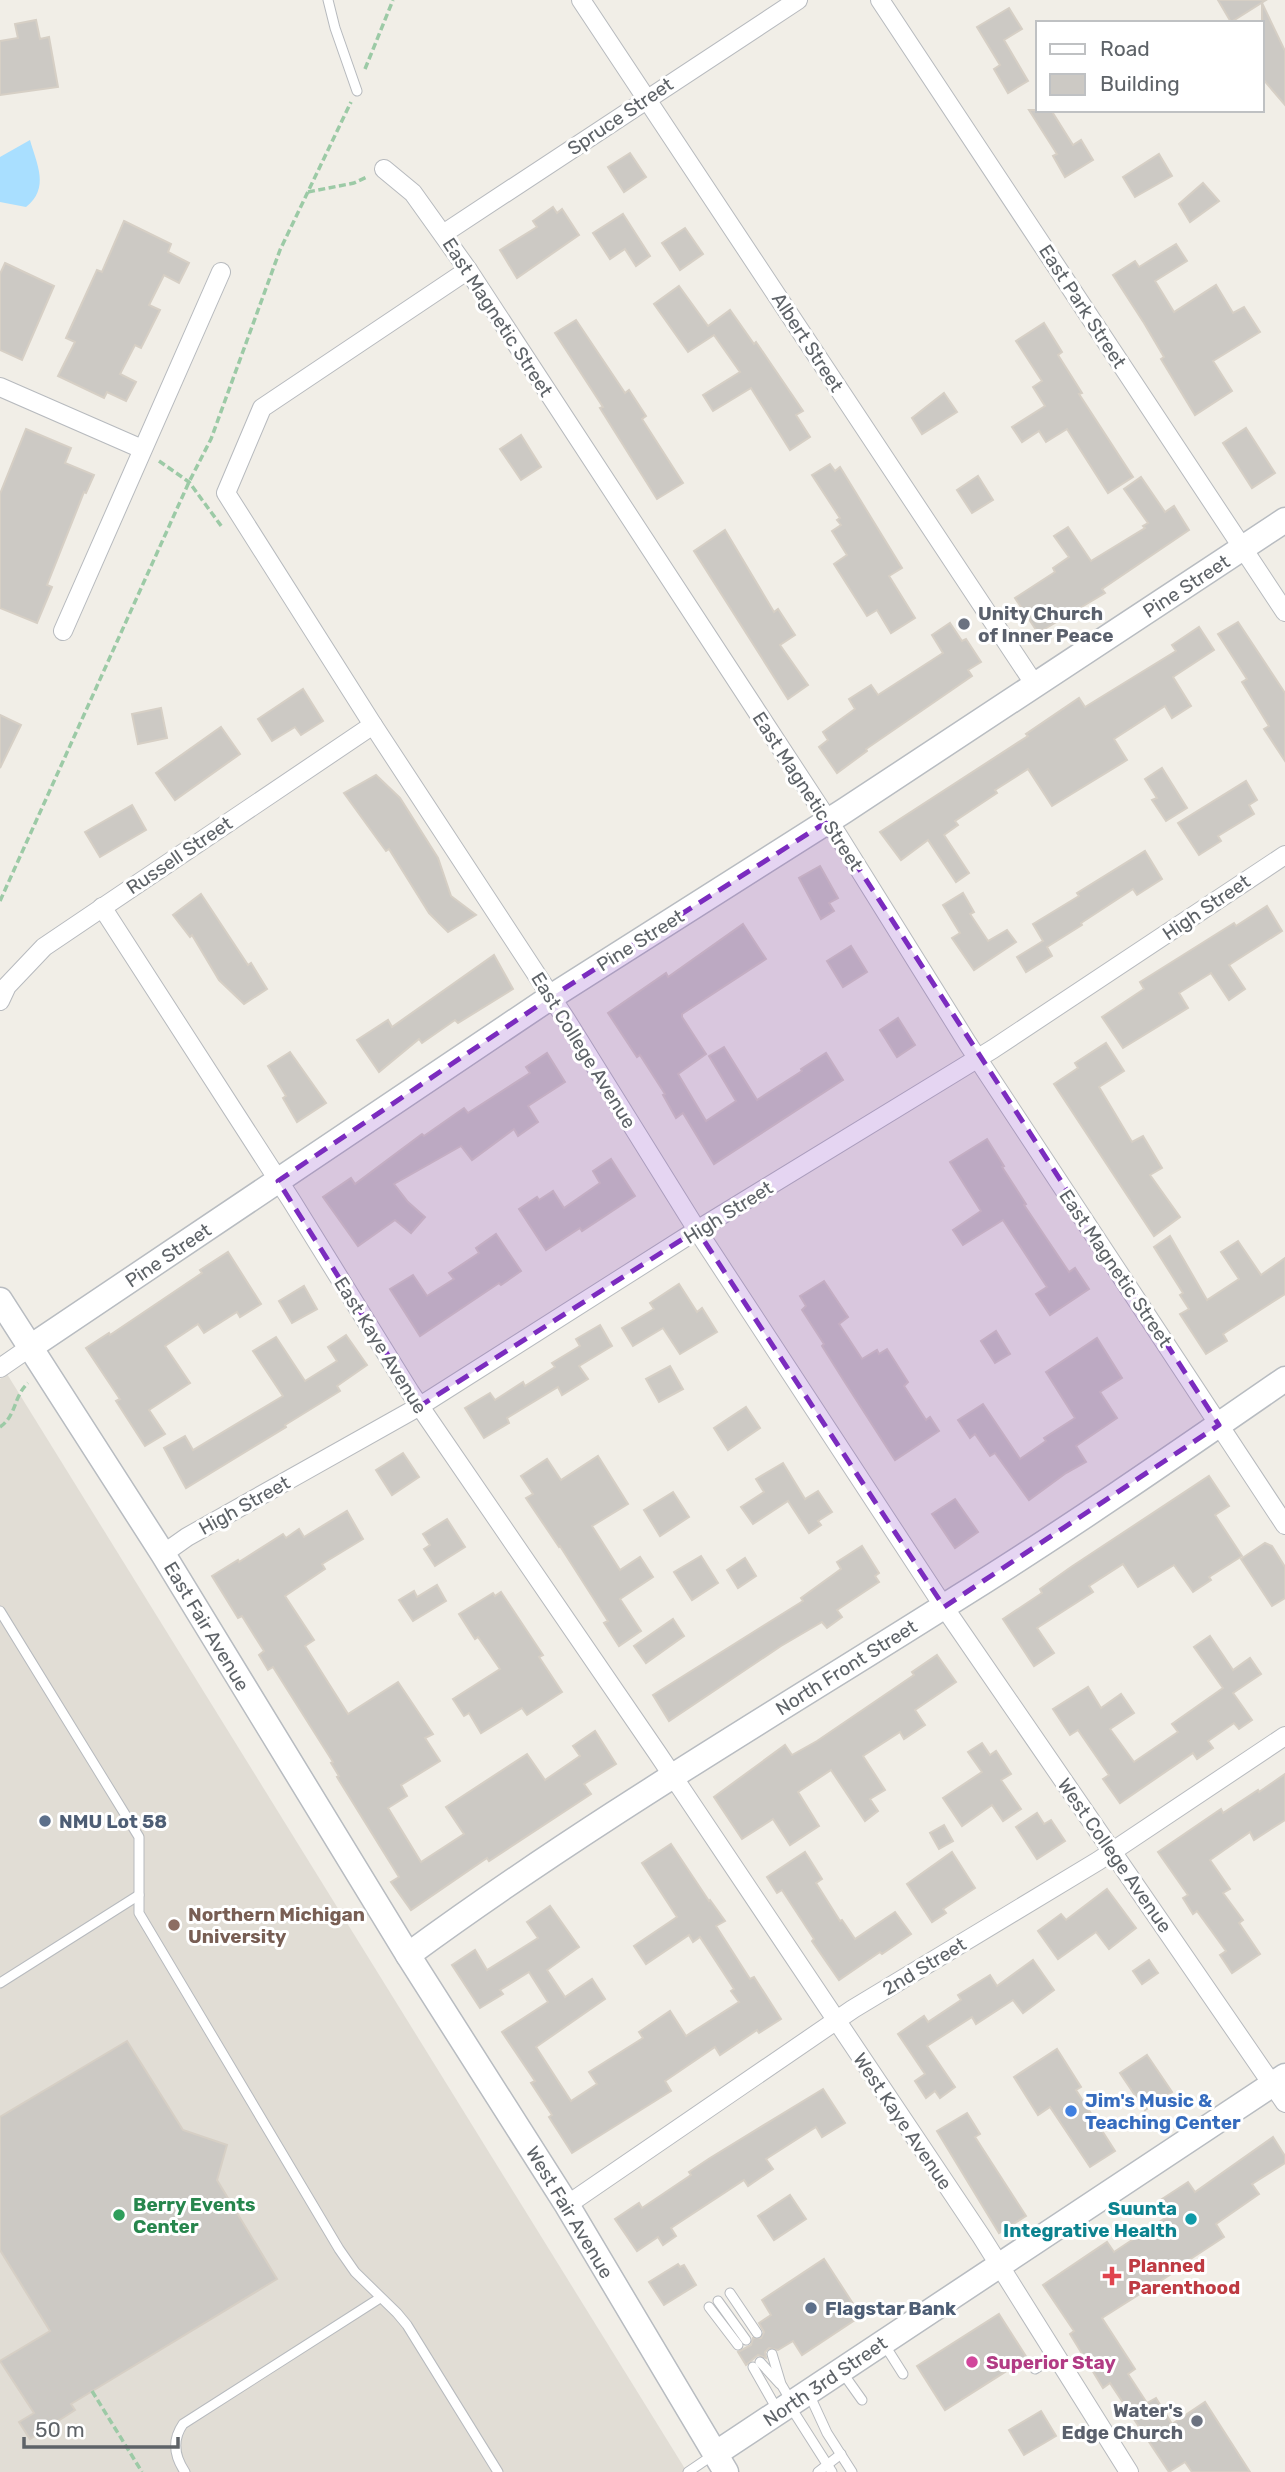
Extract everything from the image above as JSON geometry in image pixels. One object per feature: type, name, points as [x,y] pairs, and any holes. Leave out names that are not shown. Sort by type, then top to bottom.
[{"type":"street","name":"Albert Street","points":[[581,0],[1035,685]]},
{"type":"street","name":"Spruce Street","points":[[443,234],[798,0]]},
{"type":"street","name":"East Park Street","points":[[880,0],[1285,612]]},
{"type":"street","name":"East Magnetic Street","points":[[384,169],[413,193],[468,270],[828,821],[977,1058],[1285,1525]]},
{"type":"street","name":"East College Avenue","points":[[468,270],[262,408],[226,493],[373,725],[551,997],[697,1230],[944,1607]]},
{"type":"street","points":[[63,631],[221,272]]},
{"type":"street","points":[[0,387],[142,449]]},
{"type":"street","name":"Pine Street","points":[[0,1368],[551,997],[828,821],[1285,520]]},
{"type":"street","name":"Russell Street","points":[[0,1001],[7,986],[44,947],[373,725]]},
{"type":"street","name":"High Street","points":[[163,1554],[187,1537],[420,1406],[697,1230],[977,1058],[1285,855]]},
{"type":"street","name":"East Kaye Avenue","points":[[102,907],[420,1406],[671,1775]]},
{"type":"street","name":"East Fair Avenue","points":[[0,1300],[163,1554],[408,1955]]},
{"type":"street","name":"North Front Street","points":[[408,1955],[671,1775],[944,1607],[1285,1379]]},
{"type":"street","name":"West College Avenue","points":[[944,1607],[1281,2088]]},
{"type":"street","name":"2nd Street","points":[[568,2205],[835,2021],[1112,1850],[1285,1735]]},
{"type":"street","name":"West Kaye Avenue","points":[[671,1775],[999,2265],[1129,2472]]},
{"type":"street","name":"West Fair Avenue","points":[[408,1955],[568,2205],[721,2463]]},
{"type":"street","name":"North 3rd Street","points":[[721,2463],[790,2399],[841,2370],[999,2265],[1281,2088]]},
{"type":"lane","points":[[328,0],[357,91]]},
{"type":"lane","points":[[0,1611],[139,1837],[139,1913],[325,2226],[355,2272],[407,2325],[498,2472]]},
{"type":"lane","points":[[0,1983],[139,1895]]},
{"type":"lane","points":[[730,2293],[757,2333]]},
{"type":"lane","points":[[185,2472],[179,2463],[175,2443],[177,2432],[183,2424],[380,2298]]},
{"type":"lane","points":[[709,2307],[742,2342],[718,2301]]},
{"type":"lane","points":[[883,2342],[903,2374]]},
{"type":"lane","points":[[772,2354],[790,2399],[830,2468]]},
{"type":"lane","points":[[1035,2369],[1056,2356]]},
{"type":"lane","points":[[790,2399],[756,2365],[827,2433],[852,2472]]},
{"type":"lane","points":[[841,2370],[862,2400]]},
{"type":"lane","points":[[818,2472],[830,2468],[841,2454]]},
{"type":"lane","points":[[688,2472],[721,2463]]},
{"type":"path","points":[[0,901],[189,482],[211,439],[280,250],[357,91],[393,0]]},
{"type":"path","points":[[308,192],[354,183],[384,169]]},
{"type":"path","points":[[142,449],[189,482],[222,527]]},
{"type":"path","points":[[0,1427],[12,1415],[19,1391]]},
{"type":"path","points":[[92,2391],[142,2472]]},
{"type":"highlighted area","points":[[828,821],[1219,1425],[944,1607],[697,1230],[420,1406],[278,1181],[551,997]]},
{"type":"shaded area","name":"Northern Michigan University","points":[[7,1374],[687,2472],[0,2472],[0,1379]]},
{"type":"water","points":[[30,140],[40,176],[38,192],[26,207],[0,202],[0,157]]},
{"type":"building","points":[[1218,0],[1266,0],[1233,21]]},
{"type":"building","points":[[1262,3],[1285,51],[1285,105],[1264,80]]},
{"type":"building","points":[[1009,8],[1022,29],[1004,40],[1028,81],[1008,93],[994,69],[1000,65],[977,27]]},
{"type":"building","points":[[36,20],[40,39],[49,37],[58,87],[0,95],[0,41],[18,38],[15,24]]},
{"type":"building","points":[[1029,110],[1052,112],[1073,145],[1081,140],[1093,160],[1065,177],[1053,156],[1057,154]]},
{"type":"building","points":[[630,153],[646,177],[624,192],[608,167]]},
{"type":"building","points":[[1159,154],[1172,176],[1135,197],[1123,177]]},
{"type":"building","points":[[1203,183],[1219,201],[1190,222],[1179,204]]},
{"type":"building","points":[[553,207],[557,213],[562,209],[579,235],[517,278],[500,250],[537,227],[533,221]]},
{"type":"building","points":[[623,214],[650,256],[636,266],[625,249],[610,259],[593,233]]},
{"type":"building","points":[[124,221],[171,244],[168,252],[189,263],[179,283],[164,275],[149,305],[160,310],[141,348],[135,345],[120,374],[136,382],[126,401],[107,392],[104,398],[58,376],[75,342],[66,338],[97,270],[102,272]]},
{"type":"building","points":[[685,228],[703,254],[680,270],[662,243]]},
{"type":"building","points":[[1176,244],[1187,261],[1155,281],[1174,312],[1216,285],[1233,313],[1244,307],[1260,332],[1213,361],[1232,391],[1195,415],[1161,359],[1164,357],[1113,275],[1135,261],[1139,267]]},
{"type":"building","points":[[5,263],[54,286],[22,360],[0,350],[0,274]]},
{"type":"building","points":[[679,286],[708,326],[730,310],[754,344],[756,342],[803,411],[796,415],[810,437],[790,450],[751,388],[713,411],[703,395],[740,372],[714,335],[688,352],[654,304]]},
{"type":"building","points":[[576,320],[625,393],[629,390],[646,416],[642,419],[683,483],[657,499],[600,408],[603,407],[555,333]]},
{"type":"building","points":[[1044,323],[1062,352],[1058,355],[1082,393],[1079,394],[1133,477],[1108,493],[1067,429],[1046,442],[1039,431],[1022,442],[1012,427],[1045,406],[1033,387],[1042,381],[1016,341]]},
{"type":"building","points":[[944,393],[957,412],[922,434],[912,418]]},
{"type":"building","points":[[1246,428],[1275,473],[1252,488],[1223,443]]},
{"type":"building","points":[[26,429],[71,448],[65,463],[94,475],[86,493],[84,492],[47,585],[52,587],[37,623],[0,608],[0,494]]},
{"type":"building","points":[[521,435],[541,467],[521,480],[500,449]]},
{"type":"building","points":[[830,464],[835,471],[840,467],[902,568],[889,576],[915,618],[891,633],[877,610],[867,616],[834,564],[847,555],[832,531],[841,525],[837,520],[840,518],[812,475]]},
{"type":"building","points":[[978,476],[993,500],[972,513],[957,490]]},
{"type":"building","points":[[1141,477],[1165,512],[1174,506],[1189,530],[1102,589],[1105,593],[1038,633],[1015,598],[1055,572],[1053,568],[1069,557],[1054,536],[1068,527],[1091,561],[1145,528],[1143,526],[1148,523],[1124,489]]},
{"type":"building","points":[[725,530],[774,612],[778,609],[795,635],[780,645],[808,685],[788,699],[694,551]]},
{"type":"building","points":[[1238,622],[1285,693],[1285,761],[1264,729],[1269,726],[1242,682],[1247,679],[1218,634]]},
{"type":"building","points":[[950,623],[962,641],[966,639],[981,662],[968,670],[972,676],[866,749],[867,751],[837,773],[819,747],[828,740],[823,732],[855,709],[849,699],[871,685],[878,695],[943,653],[932,635]]},
{"type":"building","points":[[1199,627],[1214,650],[1173,677],[1191,706],[1172,718],[1165,706],[1114,739],[1127,760],[1052,806],[1028,769],[995,790],[997,793],[955,821],[958,825],[944,835],[969,873],[956,882],[928,840],[901,860],[880,832],[1028,736],[1026,734],[1079,698],[1085,707],[1176,651],[1172,645]]},
{"type":"building","points":[[303,689],[323,721],[301,735],[295,727],[272,741],[258,719]]},
{"type":"building","points":[[161,708],[167,738],[138,744],[132,714]]},
{"type":"building","points":[[0,715],[21,725],[0,768]]},
{"type":"building","points":[[221,727],[240,754],[175,800],[156,773]]},
{"type":"building","points":[[1162,768],[1187,808],[1166,821],[1152,800],[1157,798],[1145,779]]},
{"type":"building","points":[[376,775],[400,798],[438,858],[451,896],[476,915],[448,932],[429,913],[389,849],[386,851],[344,793]]},
{"type":"building","points":[[1246,781],[1257,800],[1249,805],[1254,814],[1218,836],[1221,841],[1199,855],[1178,823]]},
{"type":"building","points":[[132,805],[146,830],[100,857],[85,832]]},
{"type":"building","points":[[1145,851],[1162,879],[1137,895],[1133,889],[1081,923],[1082,925],[1047,947],[1052,956],[1026,972],[1017,957],[1043,941],[1033,924]]},
{"type":"building","points":[[820,866],[838,898],[829,903],[834,911],[821,919],[799,878]]},
{"type":"building","points":[[963,893],[974,912],[970,914],[988,941],[1007,930],[1016,942],[974,970],[952,938],[960,933],[943,905]]},
{"type":"building","points":[[201,894],[267,989],[244,1004],[219,980],[192,935],[190,937],[173,915]]},
{"type":"building","points":[[1267,906],[1282,931],[1229,965],[1245,989],[1229,1000],[1211,973],[1179,993],[1188,1008],[1123,1048],[1102,1017],[1144,989],[1140,982],[1234,923],[1236,926]]},
{"type":"building","points":[[743,924],[766,959],[682,1014],[706,1054],[678,1074],[706,1121],[736,1101],[709,1056],[724,1047],[757,1100],[826,1053],[843,1080],[714,1164],[683,1113],[676,1118],[663,1095],[665,1094],[640,1055],[637,1057],[608,1013],[666,973],[668,977]]},
{"type":"building","points":[[851,946],[867,972],[843,987],[827,961]]},
{"type":"building","points":[[494,955],[513,989],[458,1023],[455,1020],[422,1043],[419,1039],[379,1072],[357,1040],[388,1020],[392,1027]]},
{"type":"building","points":[[898,1018],[915,1045],[897,1057],[880,1030]]},
{"type":"building","points":[[1106,1043],[1124,1071],[1099,1087],[1132,1142],[1143,1136],[1162,1168],[1150,1175],[1180,1217],[1154,1236],[1054,1084],[1078,1068],[1075,1063]]},
{"type":"building","points":[[290,1052],[326,1103],[297,1122],[283,1098],[286,1096],[268,1066]]},
{"type":"building","points":[[547,1053],[565,1082],[528,1106],[538,1122],[518,1136],[514,1129],[472,1160],[461,1146],[394,1184],[408,1202],[425,1217],[411,1233],[395,1220],[358,1246],[323,1197],[351,1178],[355,1184],[422,1134],[424,1136],[464,1108],[468,1113],[530,1073],[526,1067]]},
{"type":"building","points":[[987,1139],[1026,1204],[1024,1205],[1069,1272],[1075,1268],[1089,1289],[1050,1315],[1036,1294],[1047,1287],[1003,1220],[963,1245],[953,1230],[981,1211],[950,1162]]},
{"type":"building","points":[[611,1159],[635,1196],[582,1231],[580,1228],[546,1250],[519,1209],[537,1197],[539,1200],[553,1191],[564,1208],[600,1183],[593,1171]]},
{"type":"building","points":[[496,1234],[521,1271],[420,1336],[390,1289],[413,1275],[427,1296],[454,1279],[449,1273],[479,1253],[476,1248]]},
{"type":"building","points":[[1170,1236],[1207,1300],[1239,1279],[1221,1252],[1238,1241],[1261,1275],[1285,1258],[1285,1294],[1223,1334],[1227,1341],[1206,1354],[1180,1314],[1189,1309],[1180,1295],[1183,1293],[1154,1247]]},
{"type":"building","points":[[228,1252],[261,1304],[240,1317],[237,1312],[204,1333],[198,1324],[165,1346],[190,1383],[149,1410],[165,1434],[145,1446],[116,1401],[120,1399],[86,1348],[109,1333],[110,1335],[202,1273],[200,1270]]},
{"type":"building","points":[[824,1281],[848,1317],[839,1324],[862,1359],[877,1350],[879,1354],[887,1349],[908,1382],[904,1386],[926,1420],[930,1417],[939,1431],[895,1460],[802,1310],[806,1306],[800,1296]]},
{"type":"building","points":[[679,1284],[697,1312],[702,1308],[717,1332],[680,1354],[663,1328],[633,1346],[622,1328],[654,1309],[650,1303]]},
{"type":"building","points":[[304,1286],[317,1309],[292,1323],[279,1301]]},
{"type":"building","points":[[600,1325],[612,1346],[579,1366],[588,1379],[562,1395],[558,1387],[507,1418],[509,1423],[484,1438],[465,1408],[490,1393],[495,1400],[523,1382],[525,1386],[555,1367],[552,1363],[580,1346],[576,1339]]},
{"type":"building","points":[[996,1331],[1010,1354],[995,1363],[981,1341]]},
{"type":"building","points":[[346,1335],[367,1365],[337,1386],[340,1391],[186,1488],[164,1448],[185,1436],[193,1450],[283,1396],[253,1351],[276,1337],[305,1381],[337,1361],[328,1347]]},
{"type":"building","points":[[1097,1338],[1122,1378],[1100,1392],[1117,1418],[1076,1446],[1086,1462],[1029,1500],[995,1453],[990,1456],[975,1434],[970,1438],[958,1420],[983,1404],[1020,1459],[1046,1441],[1044,1438],[1075,1418],[1046,1372]]},
{"type":"building","points":[[670,1366],[683,1389],[659,1402],[646,1379]]},
{"type":"building","points":[[746,1407],[760,1428],[728,1450],[714,1428]]},
{"type":"building","points":[[403,1453],[419,1477],[392,1495],[376,1470]]},
{"type":"building","points":[[598,1456],[628,1504],[592,1526],[620,1570],[640,1557],[653,1577],[620,1599],[641,1631],[619,1646],[604,1623],[608,1621],[526,1498],[533,1494],[521,1476],[547,1459],[561,1480]]},
{"type":"building","points":[[783,1463],[805,1499],[818,1491],[832,1512],[818,1521],[821,1525],[809,1533],[788,1501],[753,1524],[741,1507],[764,1492],[756,1479]]},
{"type":"building","points":[[1209,1476],[1229,1506],[1215,1515],[1242,1556],[1209,1577],[1211,1580],[1193,1592],[1174,1565],[1138,1587],[1123,1564],[1089,1586],[1093,1592],[1037,1628],[1054,1653],[1034,1666],[1003,1619],[1042,1593],[1040,1589],[1071,1567]]},
{"type":"building","points":[[673,1492],[689,1517],[660,1536],[644,1510]]},
{"type":"building","points":[[955,1499],[978,1532],[955,1548],[932,1514]]},
{"type":"building","points":[[347,1511],[363,1539],[322,1564],[325,1569],[285,1596],[314,1640],[305,1646],[348,1714],[398,1682],[433,1734],[425,1738],[440,1761],[401,1785],[407,1796],[388,1808],[421,1862],[464,1834],[446,1807],[527,1754],[545,1780],[580,1756],[573,1746],[595,1731],[616,1764],[584,1784],[591,1794],[489,1861],[487,1858],[411,1910],[391,1882],[399,1877],[337,1777],[339,1776],[331,1763],[333,1762],[273,1667],[268,1670],[259,1655],[264,1651],[242,1616],[238,1618],[212,1576],[283,1534],[286,1538],[299,1529],[304,1537]]},
{"type":"building","points":[[447,1519],[465,1547],[435,1566],[424,1549],[430,1545],[423,1534]]},
{"type":"building","points":[[1265,1543],[1272,1546],[1285,1567],[1285,1598],[1272,1606],[1241,1559]]},
{"type":"building","points":[[862,1546],[879,1573],[875,1576],[879,1582],[837,1610],[842,1617],[827,1628],[822,1622],[781,1646],[669,1721],[653,1695],[803,1601],[801,1598],[841,1569],[837,1562]]},
{"type":"building","points":[[701,1556],[718,1583],[692,1600],[674,1572]]},
{"type":"building","points":[[745,1558],[756,1576],[738,1588],[727,1570]]},
{"type":"building","points":[[437,1585],[446,1601],[413,1621],[399,1600],[414,1591],[417,1597]]},
{"type":"building","points":[[501,1592],[543,1655],[539,1657],[562,1692],[527,1715],[522,1708],[481,1733],[469,1713],[464,1716],[453,1699],[500,1669],[478,1637],[475,1639],[459,1614],[493,1593],[495,1596]]},
{"type":"building","points":[[673,1619],[684,1636],[646,1663],[634,1646]]},
{"type":"building","points":[[1210,1636],[1233,1670],[1250,1658],[1261,1674],[1233,1693],[1252,1720],[1239,1729],[1234,1723],[1208,1741],[1213,1748],[1197,1759],[1193,1753],[1120,1803],[1103,1779],[1109,1775],[1078,1730],[1070,1735],[1053,1709],[1088,1687],[1101,1708],[1121,1694],[1134,1713],[1110,1729],[1134,1762],[1178,1732],[1172,1724],[1223,1688],[1194,1647]]},
{"type":"building","points":[[937,1655],[956,1682],[915,1710],[925,1725],[904,1739],[900,1732],[863,1756],[885,1790],[870,1799],[878,1811],[865,1821],[831,1770],[798,1792],[819,1826],[790,1845],[773,1819],[742,1839],[714,1797],[785,1745],[792,1755],[817,1741],[914,1675],[912,1672]]},
{"type":"building","points":[[982,1743],[990,1755],[996,1751],[1011,1774],[1001,1780],[1021,1809],[1003,1821],[992,1805],[962,1826],[943,1798],[982,1772],[968,1752]]},
{"type":"building","points":[[1285,1774],[1285,1820],[1254,1840],[1250,1832],[1210,1860],[1230,1889],[1223,1893],[1243,1920],[1239,1923],[1260,1954],[1232,1973],[1220,1955],[1226,1951],[1197,1911],[1193,1914],[1183,1898],[1188,1895],[1158,1852],[1221,1809],[1223,1813]]},
{"type":"building","points":[[1037,1813],[1044,1824],[1051,1820],[1065,1841],[1037,1859],[1016,1827]]},
{"type":"building","points":[[944,1825],[953,1841],[939,1849],[930,1833]]},
{"type":"building","points":[[671,1844],[725,1921],[716,1926],[750,1979],[754,1977],[781,2019],[759,2033],[757,2030],[720,2055],[715,2047],[665,2081],[671,2091],[572,2153],[531,2083],[535,2081],[502,2032],[548,2002],[529,1972],[500,1990],[503,1994],[480,2008],[452,1965],[475,1950],[487,1970],[538,1938],[527,1922],[550,1906],[579,1947],[547,1970],[565,1997],[592,1979],[605,1999],[536,2047],[571,2101],[597,2084],[589,2072],[643,2038],[639,2032],[670,2011],[686,2036],[739,2002],[731,1991],[734,1989],[700,1937],[693,1942],[689,1935],[646,1964],[634,1946],[677,1917],[642,1863]]},
{"type":"building","points":[[805,1852],[822,1879],[816,1883],[855,1939],[895,1912],[911,1934],[839,1980],[782,1890],[777,1893],[767,1877]]},
{"type":"building","points":[[952,1852],[975,1888],[943,1909],[946,1913],[932,1922],[907,1884]]},
{"type":"building","points":[[1107,1889],[1136,1928],[1109,1949],[1096,1932],[1058,1959],[1038,1931],[1061,1914],[1066,1920]]},
{"type":"building","points":[[1033,1960],[1054,1990],[1023,2013],[1013,2000],[976,2024],[972,2017],[927,2046],[955,2087],[940,2098],[935,2091],[926,2098],[915,2081],[925,2074],[898,2034],[924,2016],[928,2022],[961,2000],[958,1995],[990,1975],[997,1986]]},
{"type":"building","points":[[1149,1960],[1158,1973],[1142,1984],[1133,1971]]},
{"type":"building","name":"Berry Events Center","points":[[127,2041],[183,2130],[227,2145],[217,2180],[277,2279],[71,2404],[75,2410],[30,2439],[19,2422],[34,2413],[0,2361],[50,2331],[0,2250],[0,2117]]},
{"type":"building","name":"Jim's Music & Teaching Center","points":[[1057,2049],[1081,2087],[1076,2090],[1115,2151],[1090,2167],[1050,2107],[1038,2115],[1014,2077]]},
{"type":"building","points":[[1147,2055],[1172,2092],[1145,2110],[1120,2073]]},
{"type":"building","points":[[823,2089],[845,2123],[822,2137],[816,2127],[766,2159],[773,2169],[748,2186],[744,2180],[671,2228],[676,2236],[663,2245],[658,2237],[637,2251],[615,2219],[639,2203],[642,2208],[691,2175],[689,2172],[710,2158]]},
{"type":"building","points":[[967,2113],[980,2134],[975,2137],[1026,2216],[999,2233],[937,2131]]},
{"type":"building","points":[[1273,2137],[1285,2156],[1285,2163],[1252,2184],[1259,2194],[1216,2224],[1224,2237],[1102,2318],[1135,2369],[1128,2374],[1147,2403],[1156,2398],[1172,2424],[1205,2402],[1250,2472],[1192,2472],[1185,2462],[1169,2472],[1110,2383],[1103,2388],[1070,2334],[1074,2331],[1043,2285],[1107,2242],[1114,2252],[1168,2216],[1159,2201],[1188,2182],[1195,2192]]},
{"type":"building","points":[[790,2195],[806,2219],[774,2240],[758,2216]]},
{"type":"building","name":"Flagstar Bank","points":[[824,2259],[861,2316],[802,2355],[793,2341],[778,2350],[769,2348],[765,2352],[766,2358],[758,2355],[746,2365],[738,2352],[751,2345],[753,2338],[761,2338],[764,2332],[759,2323],[771,2315],[762,2300]]},
{"type":"building","points":[[678,2264],[680,2267],[684,2265],[696,2285],[664,2305],[649,2282]]},
{"type":"building","name":"Superior Stay","points":[[999,2314],[1027,2358],[945,2410],[917,2366]]},
{"type":"building","points":[[1041,2411],[1056,2436],[1024,2455],[1009,2430]]},
{"type":"place","name":"Unity Church of Inner Peace","points":[[964,624]]},
{"type":"place","name":"NMU Lot 58","points":[[45,1821]]},
{"type":"place","name":"Northern Michigan University","points":[[174,1925]]},
{"type":"place","name":"Jim's Music & Teaching Center","points":[[1071,2111]]},
{"type":"place","name":"Berry Events Center","points":[[119,2215]]},
{"type":"place","name":"Suunta Integrative Health","points":[[1191,2219]]},
{"type":"place","name":"Planned Parenthood","points":[[1112,2276]]},
{"type":"place","name":"Flagstar Bank","points":[[811,2308]]},
{"type":"place","name":"Superior Stay","points":[[972,2362]]},
{"type":"place","name":"Water's Edge Church","points":[[1197,2421]]}]
